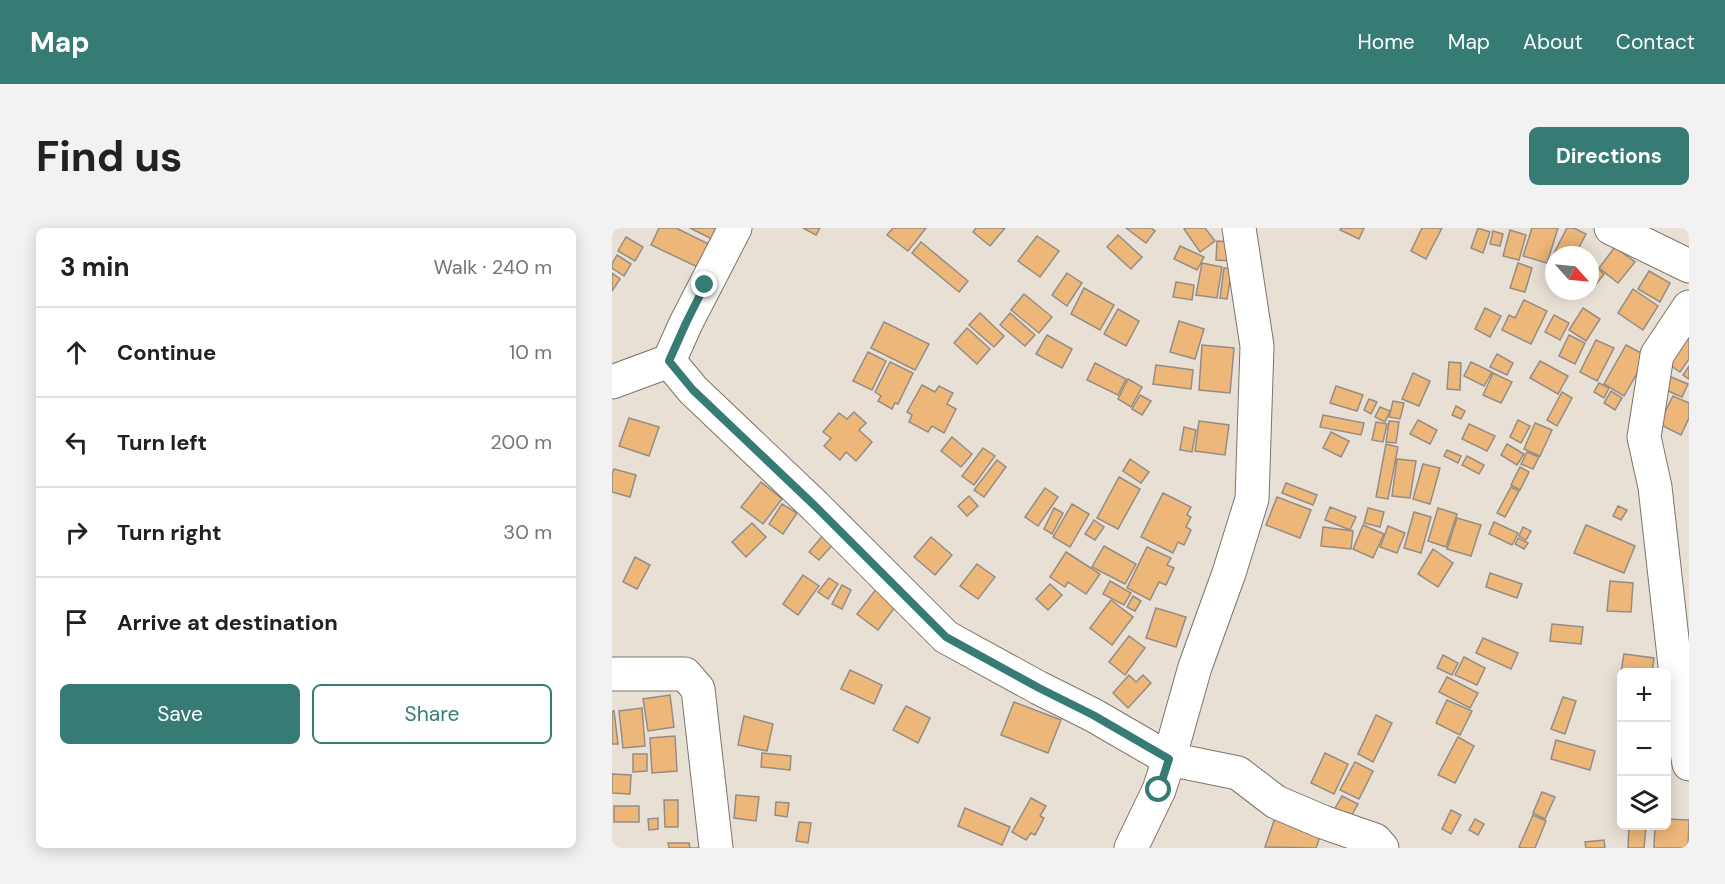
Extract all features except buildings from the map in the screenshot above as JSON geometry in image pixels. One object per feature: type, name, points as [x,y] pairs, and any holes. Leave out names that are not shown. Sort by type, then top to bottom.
[{"type":"street","points":[[612,382],[669,361],[735,228]]},
{"type":"street","points":[[1131,848],[1159,790],[1195,667],[1229,573],[1252,499],[1257,346],[1239,228]]},
{"type":"street","points":[[1611,228],[1689,266]]},
{"type":"street","points":[[1689,307],[1657,355],[1644,437],[1655,488],[1680,710],[1689,765]]},
{"type":"street","points":[[669,361],[693,390],[815,506],[946,637],[1093,715],[1169,759],[1238,774],[1276,802],[1323,822],[1375,840],[1382,848]]},
{"type":"street","points":[[612,674],[685,674],[698,689],[716,848]]},
{"type":"route","points":[[705,285],[669,361],[693,390],[815,506],[946,637],[1093,715],[1169,759],[1159,790]]}]
